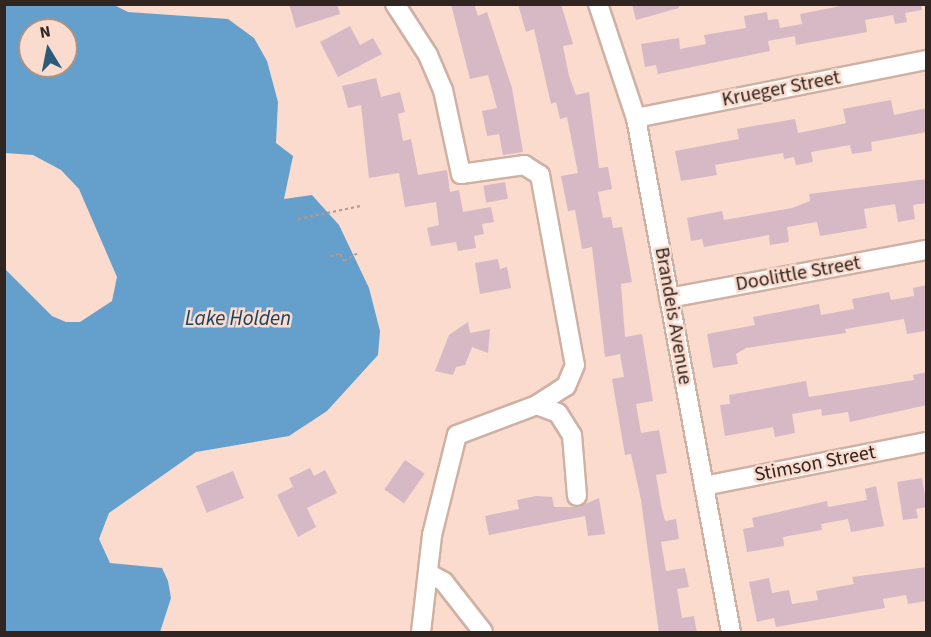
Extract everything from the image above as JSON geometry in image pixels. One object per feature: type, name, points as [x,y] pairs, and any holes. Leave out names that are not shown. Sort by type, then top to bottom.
[{"type":"street","points":[[395,4],[428,55],[442,90],[457,169],[465,176],[532,168],[546,193],[575,365],[566,386],[537,405],[457,435],[429,573],[421,633]]},
{"type":"street","name":"Brandeis Avenue","points":[[598,4],[636,118],[731,633]]},
{"type":"street","name":"Krueger Street","points":[[636,118],[927,60]]},
{"type":"street","name":"Doolittle Street","points":[[669,298],[927,250]]},
{"type":"street","points":[[537,405],[558,412],[572,435],[577,496]]},
{"type":"street","name":"Stimson Street","points":[[704,486],[927,442]]},
{"type":"street","points":[[429,573],[444,582],[483,633]]},
{"type":"path","points":[[298,219],[361,206]]},
{"type":"path","points":[[330,256],[340,254],[344,261],[358,253]]},
{"type":"water","name":"Lake Holden","points":[[5,5],[114,5],[128,12],[228,19],[254,38],[267,61],[278,102],[276,143],[293,156],[284,199],[312,195],[339,225],[369,288],[380,331],[378,355],[327,411],[289,436],[196,452],[109,513],[99,539],[110,563],[162,568],[168,581],[171,598],[160,632],[5,632],[5,269],[52,316],[66,322],[80,322],[112,301],[117,277],[79,189],[61,170],[33,155],[5,153]]},
{"type":"building","points":[[289,4],[337,4],[340,14],[296,28]]},
{"type":"building","points":[[451,4],[474,4],[478,16],[487,12],[512,88],[523,152],[503,155],[499,134],[487,136],[482,111],[497,108],[488,75],[470,79]]},
{"type":"building","points":[[518,4],[561,4],[573,44],[563,46],[569,76],[576,95],[589,92],[599,168],[608,167],[612,189],[598,192],[603,218],[611,217],[613,228],[622,227],[632,282],[621,284],[625,337],[642,334],[653,401],[636,404],[641,433],[659,430],[667,473],[656,475],[661,505],[665,521],[676,519],[679,539],[661,542],[666,571],[685,568],[689,587],[677,589],[682,618],[694,616],[697,633],[659,633],[641,500],[631,454],[625,455],[612,379],[624,377],[620,354],[605,357],[592,247],[582,249],[575,210],[568,211],[561,176],[578,173],[567,117],[560,119],[556,102],[551,104],[534,29],[526,32]]},
{"type":"building","points":[[632,4],[679,4],[679,8],[636,20]]},
{"type":"building","points":[[851,4],[921,4],[922,10],[905,13],[907,22],[895,24],[893,15],[865,20],[867,32],[796,45],[795,36],[768,41],[770,51],[658,74],[656,65],[645,67],[641,44],[679,38],[680,49],[706,44],[704,35],[746,28],[744,16],[767,12],[768,20],[778,19],[780,28],[802,24],[800,14]]},
{"type":"building","points":[[350,26],[360,45],[373,38],[382,54],[338,77],[320,42]]},
{"type":"building","points":[[376,78],[381,97],[400,92],[405,112],[398,114],[403,141],[411,139],[418,175],[447,170],[450,192],[459,190],[463,212],[491,207],[494,222],[482,224],[484,234],[474,236],[476,248],[458,251],[456,242],[431,246],[427,228],[439,225],[436,202],[405,207],[399,173],[369,178],[361,105],[348,108],[342,86]]},
{"type":"building","points":[[891,100],[894,115],[927,108],[927,132],[871,142],[872,151],[852,154],[850,145],[811,152],[813,162],[796,165],[794,157],[784,159],[783,153],[715,165],[717,175],[681,181],[675,151],[739,139],[737,129],[795,119],[798,133],[846,123],[843,109]]},
{"type":"building","points":[[927,179],[927,203],[913,205],[915,219],[898,222],[895,204],[864,209],[867,228],[820,236],[817,222],[787,227],[789,242],[770,245],[769,235],[704,247],[702,239],[691,241],[687,218],[722,211],[724,220],[792,208],[810,201],[809,194]]},
{"type":"building","points":[[505,182],[508,199],[486,203],[483,186]]},
{"type":"building","points":[[498,259],[500,269],[507,267],[511,288],[480,294],[475,263]]},
{"type":"building","points":[[927,285],[925,331],[907,334],[904,319],[845,329],[846,333],[746,348],[736,354],[738,364],[713,368],[707,334],[755,325],[753,317],[819,304],[821,315],[854,309],[852,299],[889,292],[891,300],[914,296],[913,288]]},
{"type":"building","points":[[468,322],[470,333],[490,329],[488,353],[472,347],[465,365],[456,367],[453,375],[435,371],[449,335]]},
{"type":"building","points":[[927,372],[927,405],[850,422],[848,412],[822,416],[821,409],[792,414],[795,433],[775,437],[773,427],[725,436],[720,405],[730,404],[729,395],[806,381],[809,397],[914,380],[913,375]]},
{"type":"building","points":[[405,460],[425,474],[404,503],[384,489]]},
{"type":"building","points":[[310,468],[314,476],[325,470],[337,493],[307,508],[316,527],[298,537],[277,495],[293,487],[289,478]]},
{"type":"building","points":[[233,471],[244,498],[207,513],[196,486]]},
{"type":"building","points":[[922,478],[927,507],[916,509],[918,518],[903,520],[897,482]]},
{"type":"building","points":[[876,486],[884,526],[851,532],[848,519],[821,524],[822,530],[783,537],[784,546],[747,552],[743,529],[754,527],[752,518],[827,501],[828,507],[867,500],[865,489]]},
{"type":"building","points":[[536,496],[552,497],[554,507],[578,507],[599,498],[605,534],[588,536],[585,516],[489,535],[485,516],[519,509],[517,500]]},
{"type":"building","points":[[927,567],[927,601],[908,604],[906,595],[883,599],[885,608],[776,627],[774,618],[757,622],[749,582],[769,578],[772,593],[789,590],[792,604],[818,600],[816,591],[854,584],[852,577]]}]
